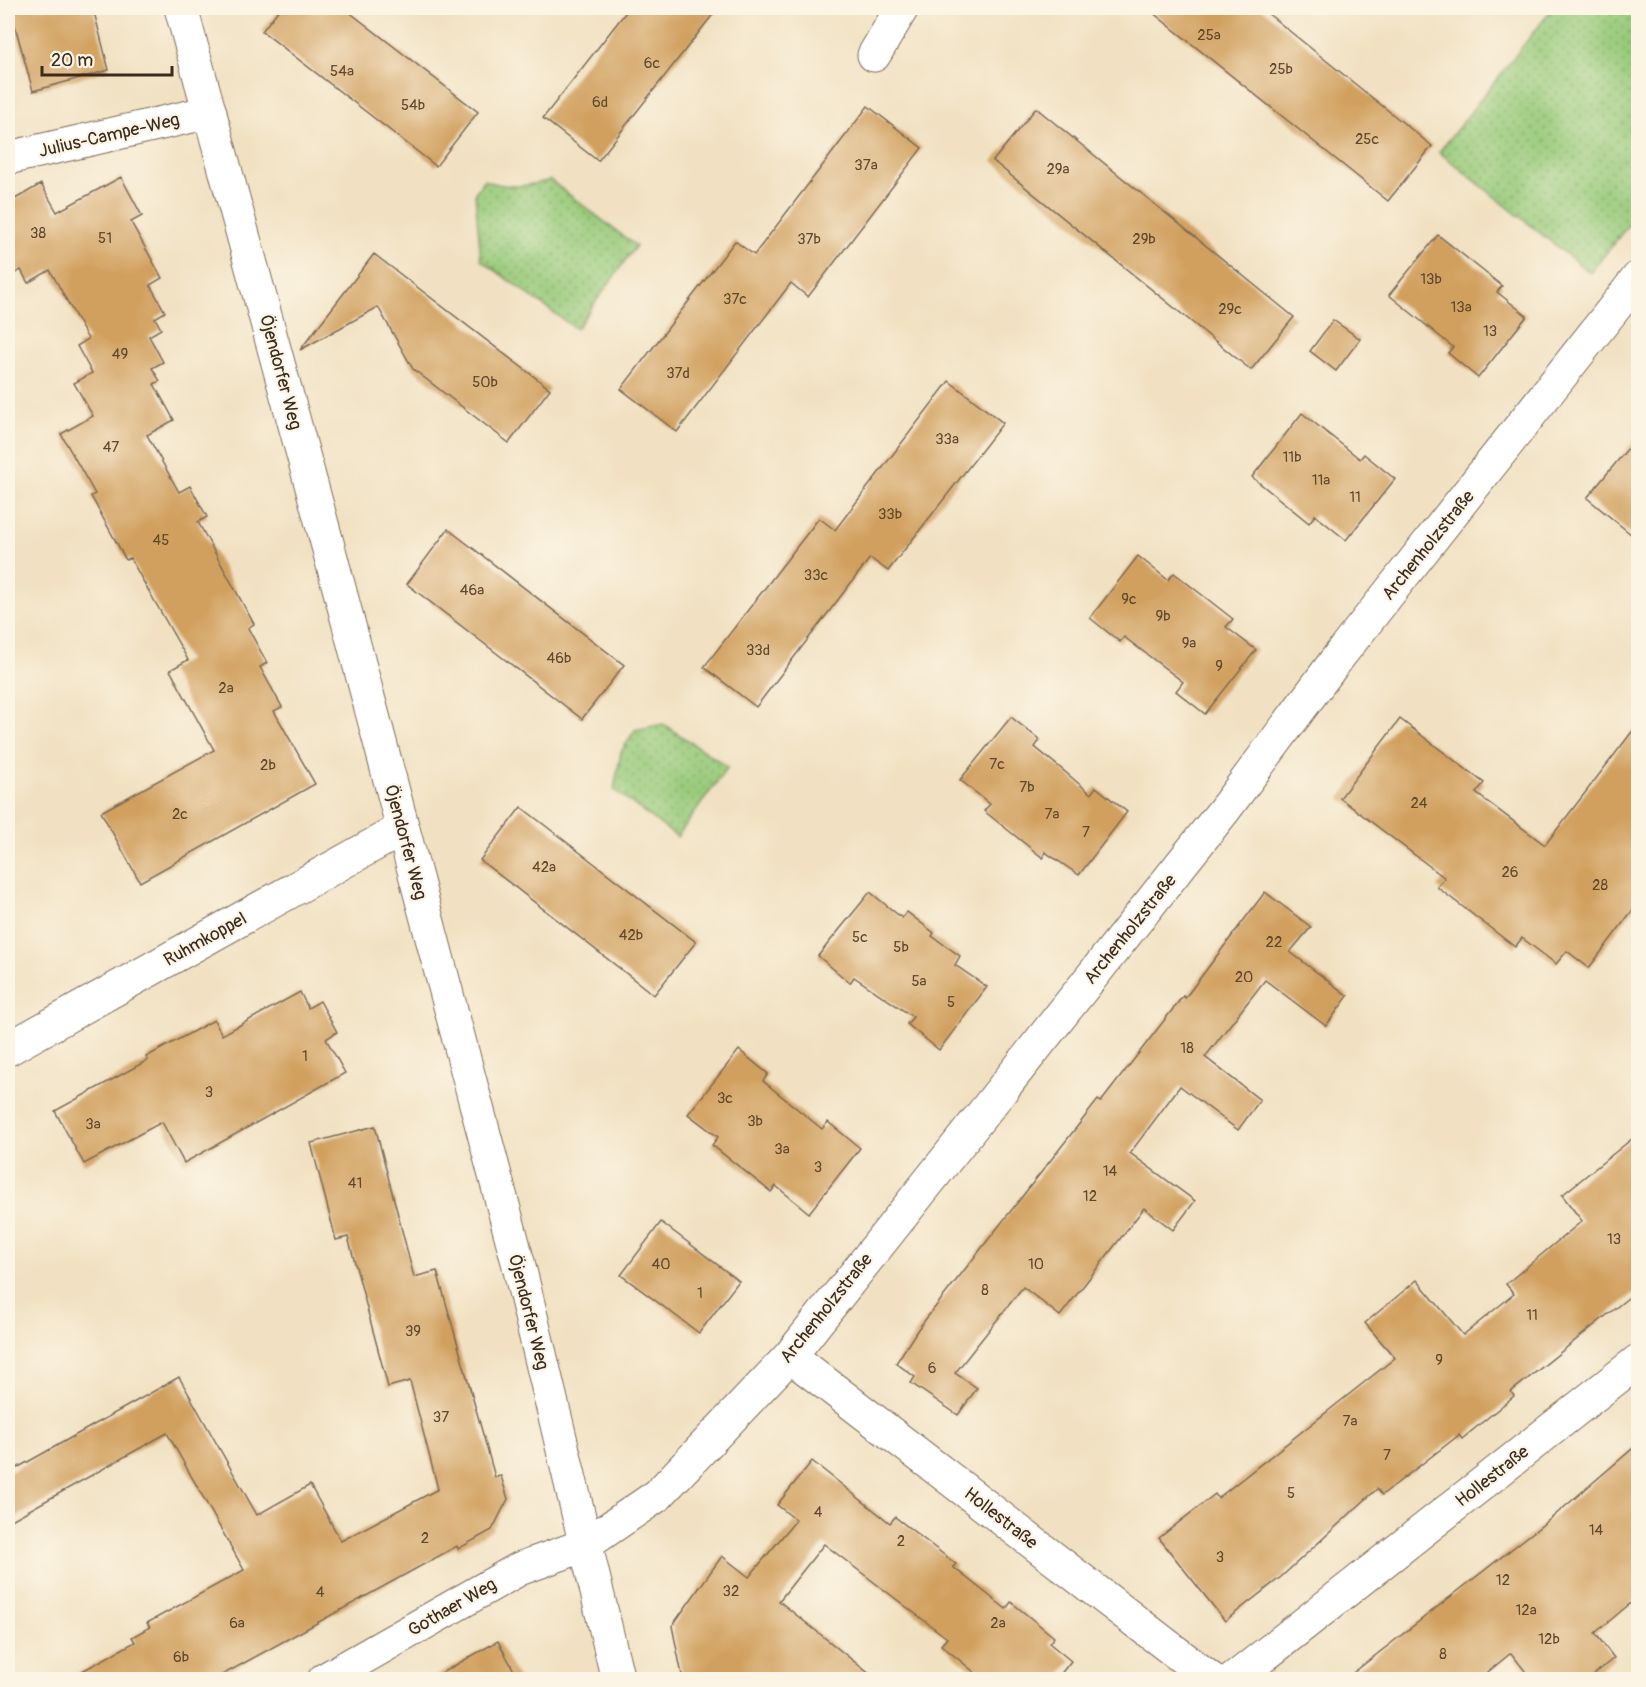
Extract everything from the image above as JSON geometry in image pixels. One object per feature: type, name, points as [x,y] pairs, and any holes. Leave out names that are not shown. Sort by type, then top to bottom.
[{"type":"street","name":"Öjendorfer Weg","points":[[181,8],[518,1262],[618,1680]]},
{"type":"street","points":[[874,55],[902,8]]},
{"type":"street","name":"Julius-Campe-Weg","points":[[8,158],[210,112]]},
{"type":"street","name":"Archenholzstraße","points":[[585,1545],[658,1495],[790,1356],[1218,818],[1340,655],[1638,278]]},
{"type":"street","name":"Ruhmkoppel","points":[[8,1049],[402,829]]},
{"type":"street","name":"Hollestraße","points":[[790,1356],[1212,1680]]},
{"type":"street","name":"Hollestraße","points":[[1233,1680],[1638,1361]]},
{"type":"street","name":"Gothaer Weg","points":[[324,1680],[519,1569],[585,1545]]},
{"type":"green space","points":[[1553,8],[1638,8],[1638,213],[1590,273],[1439,152]]},
{"type":"green space","points":[[484,180],[501,185],[517,186],[550,180],[636,246],[576,329],[481,260],[475,193]]},
{"type":"green space","points":[[663,724],[728,767],[677,837],[614,790],[621,752],[635,730]]},
{"type":"building","points":[[10,8],[93,8],[109,70],[33,91]]},
{"type":"building","points":[[280,8],[344,8],[478,112],[436,166],[262,31]]},
{"type":"building","points":[[629,8],[718,8],[598,161],[543,118]]},
{"type":"building","points":[[1147,8],[1261,8],[1432,146],[1388,201]]},
{"type":"building","points":[[868,106],[922,148],[808,297],[791,283],[677,432],[621,389],[735,241],[754,255]]},
{"type":"building","points":[[1036,108],[1294,317],[1251,370],[993,161]]},
{"type":"building","points":[[121,177],[142,216],[131,222],[162,278],[150,285],[165,312],[155,318],[161,329],[149,336],[163,362],[152,368],[160,381],[154,384],[174,420],[147,435],[179,492],[190,486],[207,517],[198,522],[254,624],[248,628],[267,663],[260,667],[282,707],[274,711],[315,784],[140,882],[101,812],[214,750],[170,670],[188,660],[130,558],[126,560],[91,496],[95,494],[61,434],[93,416],[74,383],[92,373],[77,346],[88,339],[50,270],[28,283],[21,270],[8,277],[8,203],[41,184],[57,212]]},
{"type":"building","points":[[1438,235],[1502,286],[1497,292],[1527,316],[1478,378],[1448,353],[1453,347],[1389,295]]},
{"type":"building","points":[[374,254],[550,389],[509,443],[413,369],[378,307],[300,350]]},
{"type":"building","points":[[1333,320],[1360,339],[1336,371],[1310,351]]},
{"type":"building","points":[[949,381],[1003,423],[888,571],[870,558],[756,707],[704,667],[819,518],[835,530]]},
{"type":"building","points":[[1302,413],[1360,459],[1364,454],[1395,479],[1346,540],[1315,515],[1309,523],[1252,477]]},
{"type":"building","points":[[1638,436],[1638,540],[1587,498]]},
{"type":"building","points":[[448,529],[624,665],[582,719],[407,584]]},
{"type":"building","points":[[1138,556],[1168,580],[1174,573],[1233,619],[1226,627],[1256,650],[1205,714],[1176,691],[1183,682],[1124,637],[1120,642],[1090,618]]},
{"type":"building","points":[[1011,717],[1040,740],[1035,747],[1091,794],[1096,787],[1127,812],[1079,875],[1045,852],[1043,858],[984,811],[990,804],[960,780]]},
{"type":"building","points":[[1400,719],[1484,783],[1476,793],[1545,845],[1638,724],[1638,903],[1589,968],[1567,951],[1556,964],[1522,938],[1515,947],[1437,887],[1445,878],[1340,798]]},
{"type":"building","points":[[521,807],[696,942],[654,995],[480,860]]},
{"type":"building","points":[[870,892],[902,918],[907,912],[934,933],[932,936],[960,956],[955,965],[987,987],[939,1050],[907,1024],[913,1017],[854,977],[850,983],[818,956]]},
{"type":"building","points":[[1265,892],[1311,927],[1290,952],[1348,996],[1326,1026],[1265,980],[1205,1057],[1260,1100],[1238,1130],[1180,1086],[1130,1153],[1195,1201],[1173,1230],[1144,1208],[1060,1316],[1023,1287],[955,1373],[977,1388],[958,1415],[911,1383],[915,1377],[896,1363],[918,1329],[1098,1100],[1101,1102],[1183,996],[1185,998]]},
{"type":"building","points":[[300,992],[308,1008],[320,1001],[337,1032],[326,1039],[345,1073],[184,1163],[162,1122],[84,1164],[55,1111],[148,1060],[146,1057],[214,1020],[222,1035]]},
{"type":"building","points":[[739,1050],[768,1074],[763,1081],[822,1129],[828,1122],[860,1148],[809,1213],[776,1186],[771,1192],[712,1145],[718,1137],[688,1114]]},
{"type":"building","points":[[375,1126],[414,1277],[437,1271],[495,1477],[501,1476],[508,1499],[492,1530],[458,1549],[457,1546],[213,1680],[66,1680],[135,1642],[132,1637],[150,1627],[147,1623],[244,1570],[167,1433],[8,1522],[8,1473],[179,1377],[257,1515],[310,1485],[341,1541],[438,1489],[410,1381],[388,1387],[348,1237],[336,1240],[311,1143]]},
{"type":"building","points":[[1638,1134],[1638,1290],[1511,1392],[1514,1396],[1462,1439],[1459,1435],[1382,1495],[1377,1489],[1281,1577],[1225,1621],[1159,1538],[1215,1494],[1218,1498],[1395,1358],[1365,1323],[1417,1280],[1463,1335],[1514,1294],[1506,1284],[1582,1221],[1562,1195]]},
{"type":"building","points":[[661,1222],[739,1281],[699,1333],[621,1275]]},
{"type":"building","points":[[1638,1444],[1638,1597],[1595,1633],[1614,1658],[1587,1680],[1532,1680],[1511,1653],[1478,1680],[1344,1680],[1554,1516]]},
{"type":"building","points":[[812,1461],[890,1523],[895,1517],[956,1564],[953,1567],[1006,1609],[1011,1602],[1054,1637],[1049,1643],[1071,1661],[1056,1680],[984,1680],[941,1645],[947,1638],[824,1544],[779,1601],[877,1680],[683,1680],[672,1626],[722,1556],[749,1577],[796,1520],[777,1505]]},
{"type":"building","points":[[498,1641],[519,1680],[429,1680]]}]
